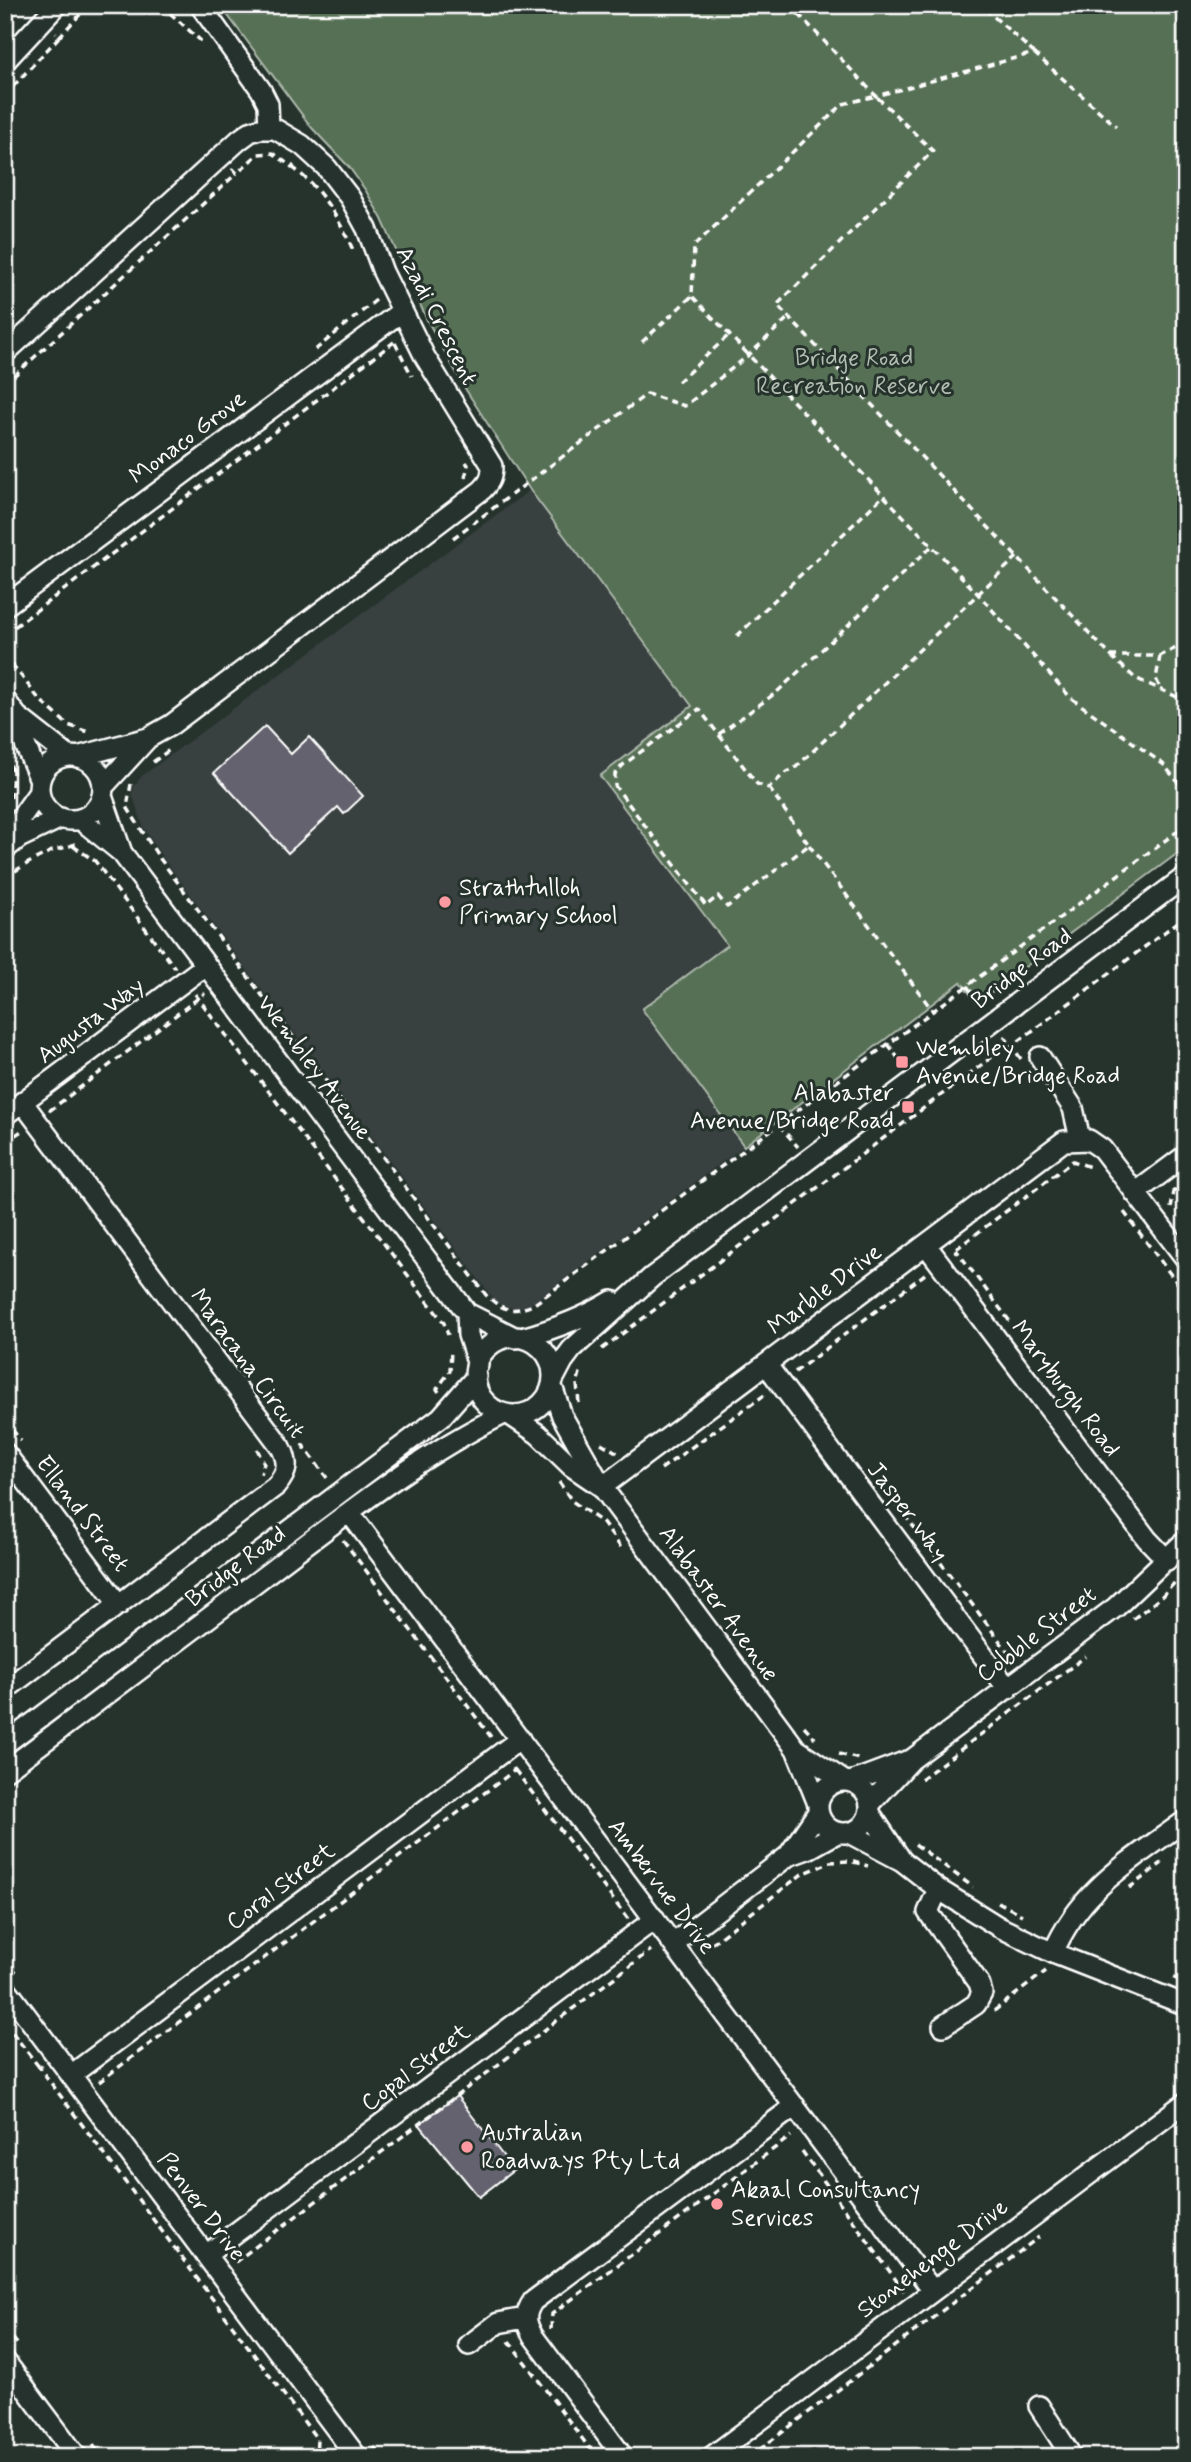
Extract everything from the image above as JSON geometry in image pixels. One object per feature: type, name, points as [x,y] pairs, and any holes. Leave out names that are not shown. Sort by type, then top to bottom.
[{"type":"street","points":[[5,61],[57,5]]},
{"type":"street","points":[[5,353],[221,156],[250,132],[269,128],[268,104],[261,90],[200,5]]},
{"type":"street","name":"Azadi Crescent","points":[[72,756],[108,750],[148,738],[171,725],[489,483],[492,474],[488,456],[425,357],[383,272],[367,229],[350,198],[327,169],[306,149],[283,132],[269,128]]},
{"type":"street","name":"Monaco Grove","points":[[5,606],[366,335],[402,311]]},
{"type":"street","points":[[11,708],[72,756],[93,764],[102,778],[103,791]]},
{"type":"street","points":[[11,708],[46,809],[86,822]]},
{"type":"street","name":"Azadi Crescent","points":[[5,847],[19,838],[86,822],[103,791],[148,738]]},
{"type":"street","points":[[5,847],[40,786],[48,766],[60,758],[72,756]]},
{"type":"street","name":"Wembley Avenue","points":[[103,791],[86,822],[122,853],[467,1313],[519,1338]]},
{"type":"street","name":"Bridge Road","points":[[553,1383],[562,1361],[572,1349],[652,1277],[1186,876]]},
{"type":"street","name":"Augusta Way","points":[[5,1115],[206,965]]},
{"type":"street","points":[[1040,1057],[1073,1108],[1080,1139],[1089,1140],[1102,1149],[1186,1259]]},
{"type":"street","name":"Maracana Circuit","points":[[5,1690],[276,1486],[285,1476],[287,1459],[273,1436],[23,1103]]},
{"type":"street","name":"Marble Drive","points":[[603,1487],[1063,1141],[1080,1139]]},
{"type":"street","points":[[1135,1193],[1186,1155]]},
{"type":"street","name":"Maryburgh Road","points":[[926,1245],[1147,1539],[1167,1560]]},
{"type":"street","name":"Bridge Road","points":[[519,1338],[593,1313],[652,1277]]},
{"type":"street","name":"Wembley Avenue","points":[[467,1313],[468,1335],[477,1371]]},
{"type":"street","points":[[519,1338],[533,1342],[549,1358],[553,1383],[541,1405],[521,1415],[507,1414],[495,1410],[481,1396],[477,1371],[483,1353],[492,1345],[503,1339],[519,1338]]},
{"type":"street","name":"Jasper Way","points":[[774,1359],[1008,1689]]},
{"type":"street","name":"Bridge Road","points":[[5,1744],[441,1418],[477,1371]]},
{"type":"street","name":"Alabaster Avenue","points":[[553,1383],[562,1416],[603,1487],[796,1749],[818,1808]]},
{"type":"street","name":"Bridge Road","points":[[5,1771],[349,1512],[442,1447],[473,1428],[507,1414]]},
{"type":"street","name":"Alabaster Avenue","points":[[507,1414],[538,1434],[572,1466],[603,1487]]},
{"type":"street","name":"Elland Street","points":[[5,1453],[119,1605]]},
{"type":"street","name":"Ambervue Drive","points":[[349,1512],[933,2291]]},
{"type":"street","name":"Cobble Street","points":[[870,1808],[911,1760],[1116,1607],[1167,1560],[1179,1534]]},
{"type":"street","name":"Coral Street","points":[[71,2075],[520,1739]]},
{"type":"street","name":"Alabaster Avenue","points":[[796,1749],[848,1781]]},
{"type":"street","name":"Cobble Street","points":[[848,1781],[911,1760]]},
{"type":"street","points":[[788,1856],[818,1808],[824,1790],[836,1782],[848,1781],[864,1790],[870,1808],[902,1861]]},
{"type":"street","points":[[818,1808],[825,1825],[902,1861],[939,1889],[999,1927],[1053,1953],[1186,2005]]},
{"type":"street","points":[[673,1944],[788,1856],[859,1829],[865,1824],[870,1808]]},
{"type":"street","points":[[1053,1953],[1081,1903],[1103,1882],[1186,1820]]},
{"type":"street","points":[[939,1889],[928,1912],[979,1983],[982,1993],[976,2004],[943,2025]]},
{"type":"street","name":"Copal Street","points":[[206,2255],[654,1919]]},
{"type":"street","name":"Penver Drive","points":[[5,1987],[354,2455]]},
{"type":"street","name":"Stonehenge Drive","points":[[703,2453],[933,2291],[1186,2102]]},
{"type":"street","points":[[623,2457],[533,2336],[525,2318],[533,2301],[795,2106]]},
{"type":"street","points":[[469,2345],[498,2323],[525,2318]]},
{"type":"street","points":[[5,2361],[77,2457]]},
{"type":"street","points":[[1039,2406],[1072,2457]]},
{"type":"path","points":[[59,37],[89,5]]},
{"type":"path","points":[[161,5],[205,45]]},
{"type":"path","points":[[790,5],[876,96],[933,151],[777,305],[1111,656],[1135,678],[1186,701]]},
{"type":"path","points":[[981,5],[1116,126]]},
{"type":"path","points":[[642,342],[692,296],[694,246],[843,104],[1034,53]]},
{"type":"path","points":[[292,167],[306,149]]},
{"type":"path","points":[[5,384],[258,154],[273,153],[306,177],[330,206],[356,257]]},
{"type":"path","points":[[221,156],[237,173]]},
{"type":"path","points":[[312,352],[376,302],[371,291]]},
{"type":"path","points":[[692,296],[932,545],[1071,698],[1163,764],[1186,792]]},
{"type":"path","points":[[525,484],[647,394],[685,406],[750,355],[789,317]]},
{"type":"path","points":[[678,382],[730,334]]},
{"type":"path","points":[[394,343],[414,379]]},
{"type":"path","points":[[462,455],[468,465],[465,480]]},
{"type":"path","points":[[737,636],[884,495]]},
{"type":"path","points":[[719,734],[777,692],[932,545]]},
{"type":"path","points":[[769,788],[785,773],[794,769],[1017,557]]},
{"type":"path","points":[[1111,656],[1160,656],[1186,643]]},
{"type":"path","points":[[5,655],[39,699],[68,725],[97,735],[108,750]]},
{"type":"path","points":[[1160,656],[1157,679],[1161,692]]},
{"type":"path","points":[[809,845],[727,906],[718,897],[706,906],[615,786],[615,774],[623,765],[699,709],[757,784],[769,788],[933,1011]]},
{"type":"path","points":[[121,769],[131,783],[127,807],[158,856],[486,1295],[498,1306],[516,1311],[533,1306],[1186,824]]},
{"type":"path","points":[[5,805],[12,797],[13,771]]},
{"type":"path","points":[[72,846],[86,822],[127,807]]},
{"type":"path","points":[[5,878],[56,849],[72,846],[95,861],[444,1323],[451,1344]]},
{"type":"path","points":[[594,1355],[1000,1051],[1012,1046],[1186,916]]},
{"type":"path","points":[[5,1142],[219,982]]},
{"type":"path","points":[[967,986],[1012,1046]]},
{"type":"path","points":[[888,1044],[914,1080]]},
{"type":"path","points":[[661,1469],[957,1251],[1073,1161],[1088,1164],[1095,1173]]},
{"type":"path","points":[[1174,1192],[1186,1183]]},
{"type":"path","points":[[1120,1206],[1186,1295]]},
{"type":"path","points":[[942,1233],[1014,1327]]},
{"type":"path","points":[[774,1359],[788,1377]]},
{"type":"path","points":[[562,1416],[579,1404]]},
{"type":"path","points":[[596,1435],[602,1445],[617,1452],[629,1467]]},
{"type":"path","points":[[249,1439],[264,1463],[260,1475]]},
{"type":"path","points":[[554,1475],[572,1501],[602,1522],[626,1555]]},
{"type":"path","points":[[880,1483],[1014,1660]]},
{"type":"path","points":[[1179,1534],[1186,1514]]},
{"type":"path","points":[[343,1539],[491,1737]]},
{"type":"path","points":[[804,1725],[820,1743]]},
{"type":"path","points":[[835,1753],[862,1759],[873,1774]]},
{"type":"path","points":[[909,1838],[974,1887]]},
{"type":"path","points":[[1129,1888],[1170,1857]]},
{"type":"path","points":[[994,1900],[1032,1920]]},
{"type":"path","points":[[235,2262],[651,1950]]},
{"type":"path","points":[[1174,1978],[1186,1982]]},
{"type":"path","points":[[5,2023],[39,2067]]},
{"type":"path","points":[[551,2329],[552,2314],[792,2138],[778,2119]]},
{"type":"path","points":[[801,2150],[905,2291],[894,2299]]},
{"type":"path","points":[[750,2457],[1037,2240]]},
{"type":"path","points":[[684,2457],[703,2453]]},
{"type":"shaded area","name":"Strathtulloh Primary School","points":[[530,490],[692,707],[601,776],[727,945],[643,1009],[744,1146],[531,1304],[516,1309],[502,1306],[495,1301],[163,858],[144,828],[132,794],[133,787],[142,776]]},
{"type":"green space","name":"Bridge Road Recreation Reserve","points":[[220,5],[1186,5],[1186,847],[977,1003],[961,982],[744,1146],[642,1009],[727,945],[600,776],[692,706],[530,490],[466,390],[427,320],[382,219],[366,191],[349,167],[312,128]]},
{"type":"building","points":[[265,726],[291,754],[309,737],[363,796],[344,814],[338,807],[288,853],[214,773]]},
{"type":"building","name":"Australian Roadways Pty Ltd","points":[[457,2096],[514,2170],[479,2197],[419,2124]]},
{"type":"place","name":"Strathtulloh Primary School","points":[[445,902]]},
{"type":"place","name":"Wembley Avenue/Bridge Road","points":[[902,1062]]},
{"type":"place","name":"Alabaster Avenue/Bridge Road","points":[[908,1107]]},
{"type":"place","name":"Australian Roadways Pty Ltd","points":[[467,2147]]},
{"type":"place","name":"Akaal Consultancy Services","points":[[717,2204]]}]
